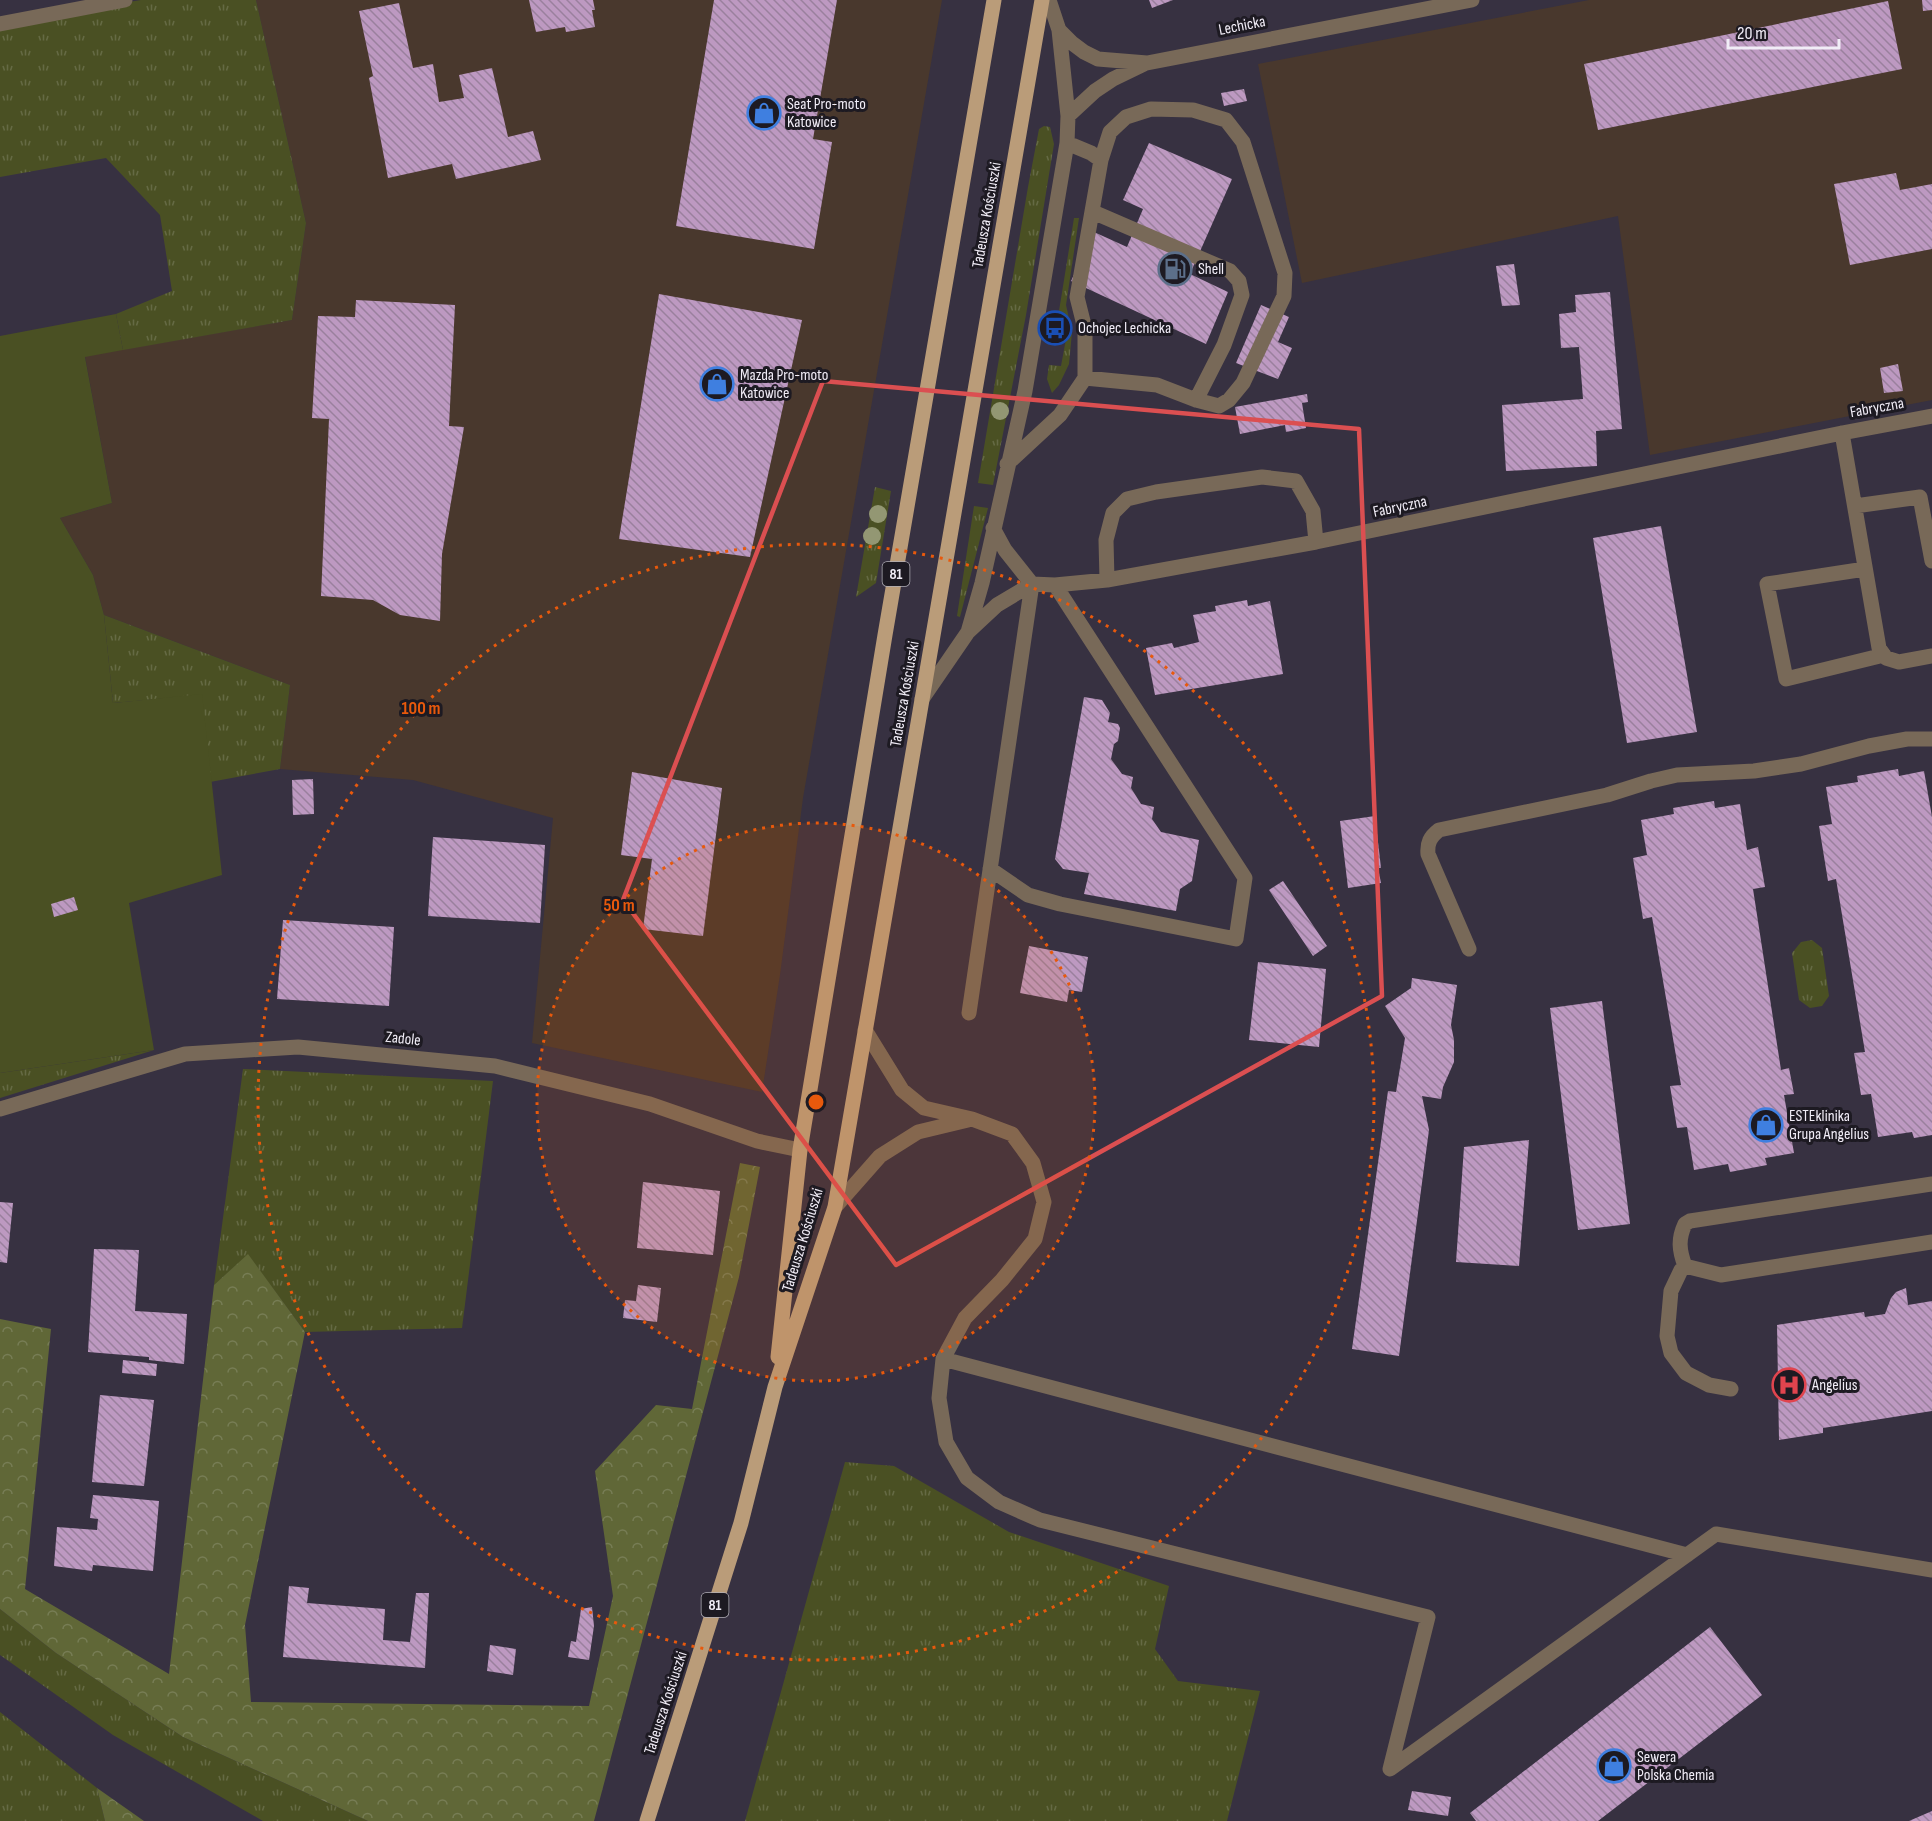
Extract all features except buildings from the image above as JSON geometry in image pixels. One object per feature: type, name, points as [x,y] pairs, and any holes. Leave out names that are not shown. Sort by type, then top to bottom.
[{"type":"main road","name":"Tadeusza Kościuszki","points":[[775,1387],[800,1150],[885,635],[994,0]]},
{"type":"main road","name":"Tadeusza Kościuszki","points":[[647,1821],[741,1523],[775,1387],[835,1207],[1042,0]]},
{"type":"street","points":[[0,24],[125,0]]},
{"type":"street","points":[[968,632],[982,583],[1024,391],[1067,143],[1068,116],[1059,30],[1049,0]]},
{"type":"street","name":"Lechicka","points":[[1059,30],[1072,44],[1098,59],[1147,63],[1472,0]]},
{"type":"street","points":[[1068,116],[1113,78],[1147,63]]},
{"type":"street","points":[[1007,464],[1060,416],[1085,378],[1085,329],[1077,297],[1101,160],[1110,132],[1126,117],[1151,109],[1193,110],[1226,120],[1244,142],[1285,273],[1284,296],[1243,383],[1229,400],[1219,406],[1157,385],[1085,378]]},
{"type":"street","points":[[1067,143],[1101,160]]},
{"type":"street","points":[[1093,212],[1230,271],[1239,280],[1242,295],[1224,345],[1196,400]]},
{"type":"street","name":"Fabryczna","points":[[1032,584],[1055,585],[1107,580],[1316,542],[1932,416]]},
{"type":"street","points":[[1842,433],[1879,648],[1886,658],[1899,662],[1932,656]]},
{"type":"street","points":[[1107,580],[1106,540],[1113,513],[1127,499],[1156,492],[1262,477],[1296,481],[1313,511],[1316,542]]},
{"type":"street","points":[[1855,507],[1920,497],[1932,561]]},
{"type":"street","points":[[969,1013],[1032,584],[1005,550],[993,528]]},
{"type":"street","points":[[1865,568],[1767,584],[1786,679],[1884,655]]},
{"type":"street","points":[[922,699],[968,632],[997,605],[1032,584]]},
{"type":"street","points":[[990,869],[1028,895],[1060,904],[1236,939],[1245,878],[1055,585]]},
{"type":"street","points":[[1469,949],[1428,855],[1427,845],[1439,830],[1607,795],[1677,775],[1754,771],[1801,764],[1869,746],[1907,739],[1932,739]]},
{"type":"street","points":[[865,1030],[902,1090],[924,1108],[972,1119],[1012,1134],[1033,1163],[1044,1202],[1035,1239],[1002,1280],[965,1318],[943,1359],[939,1398],[946,1443],[967,1478],[999,1502],[1040,1520],[1428,1617],[1390,1769],[1716,1534],[1932,1570]]},
{"type":"street","name":"Zadole","points":[[0,1109],[184,1054],[298,1047],[495,1066],[650,1104],[757,1141],[800,1150]]},
{"type":"street","points":[[835,1207],[880,1156],[918,1132],[972,1119]]},
{"type":"street","points":[[1685,1266],[1680,1251],[1680,1236],[1685,1224],[1690,1221],[1932,1184]]},
{"type":"street","points":[[1685,1266],[1721,1275],[1932,1242]]},
{"type":"street","points":[[1685,1266],[1680,1270],[1671,1291],[1666,1336],[1671,1353],[1686,1372],[1694,1377],[1708,1385],[1731,1389]]},
{"type":"street","points":[[943,1359],[1687,1554]]},
{"type":"highlighted area","points":[[823,381],[1359,429],[1382,996],[896,1265],[623,900]]},
{"type":"shaded area","points":[[256,0],[942,0],[803,798],[762,1092],[532,1043],[553,818],[413,780],[280,769],[290,685],[104,615],[93,575],[60,518],[112,503],[85,356],[292,320],[306,223]]},
{"type":"shaded area","points":[[1589,0],[1932,0],[1932,400],[1650,455],[1618,216],[1302,283],[1258,64]]},
{"type":"green space","points":[[141,0],[256,0],[306,223],[292,320],[123,350],[116,314],[172,291],[160,215],[106,158],[0,177],[0,23]]},
{"type":"green space","points":[[1044,126],[1050,127],[1054,144],[1026,315],[993,485],[978,483],[1028,187],[1039,129]]},
{"type":"green space","points":[[1074,218],[1079,218],[1066,305],[1072,332],[1069,364],[1059,385],[1052,393],[1047,379],[1049,365],[1061,366],[1066,339],[1055,336]]},
{"type":"green space","points":[[116,314],[123,350],[85,357],[112,503],[60,518],[93,575],[104,615],[113,703],[202,694],[222,875],[129,903],[154,1050],[0,1073],[0,336]]},
{"type":"green space","points":[[875,487],[891,491],[876,583],[856,597]]},
{"type":"green space","points":[[974,506],[988,508],[960,617],[957,616]]},
{"type":"green space","points":[[104,615],[290,685],[280,769],[210,782],[201,695],[113,703]]},
{"type":"green space","points":[[1812,940],[1822,948],[1829,996],[1822,1006],[1810,1008],[1799,1000],[1792,953],[1801,942]]},
{"type":"green space","points":[[154,1050],[0,1098],[0,1073]]},
{"type":"green space","points":[[243,1069],[493,1081],[462,1328],[305,1332],[248,1255],[214,1285]]},
{"type":"green space","points":[[740,1163],[760,1167],[739,1277],[594,1821],[368,1821],[183,1737],[56,1653],[0,1609],[0,1319],[51,1329],[25,1589],[169,1674],[214,1285],[248,1254],[305,1332],[245,1625],[251,1702],[589,1706],[613,1596],[595,1471],[656,1405],[692,1409]]},
{"type":"green space","points":[[845,1462],[894,1466],[1009,1532],[1169,1586],[1155,1649],[1178,1681],[1260,1691],[1227,1821],[745,1821]]},
{"type":"green space","points":[[0,1609],[56,1653],[183,1737],[368,1821],[263,1821],[113,1735],[0,1655]]},
{"type":"green space","points":[[0,1712],[97,1788],[105,1821],[0,1821]]},
{"type":"green space","points":[[97,1788],[144,1821],[105,1821]]},
{"type":"place","name":"Seat Pro-moto Katowice","points":[[764,113]]},
{"type":"place","name":"Shell","points":[[1175,269]]},
{"type":"place","name":"Ochojec Lechicka","points":[[1055,328]]},
{"type":"place","name":"Mazda Pro-moto Katowice","points":[[717,384]]},
{"type":"place","name":"ESTEklinika Grupa Angelius","points":[[1766,1125]]},
{"type":"place","name":"Angelius","points":[[1789,1385]]},
{"type":"place","name":"Sewera Polska Chemia","points":[[1614,1766]]}]
